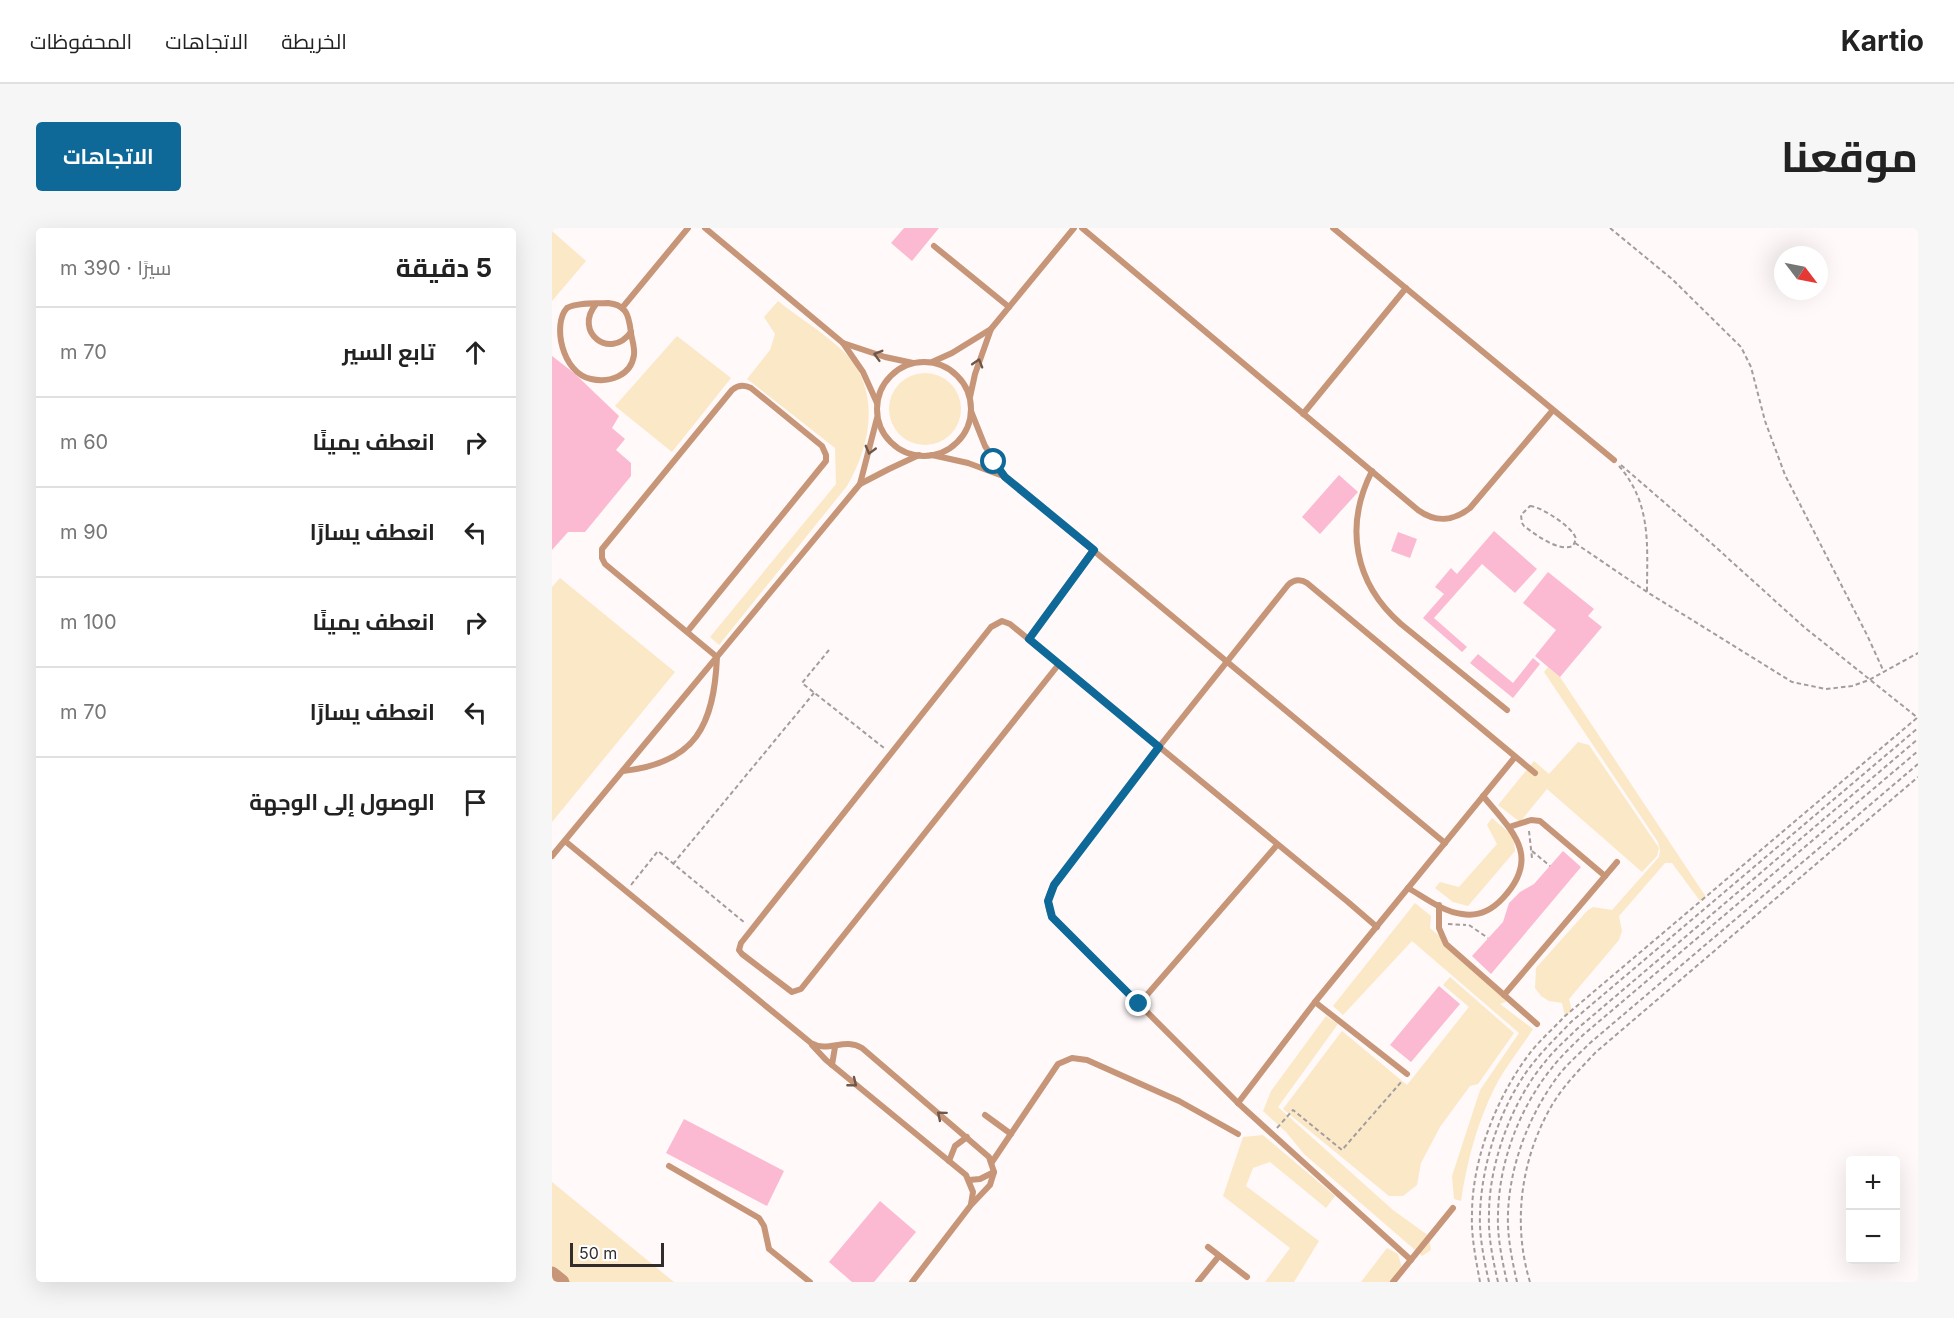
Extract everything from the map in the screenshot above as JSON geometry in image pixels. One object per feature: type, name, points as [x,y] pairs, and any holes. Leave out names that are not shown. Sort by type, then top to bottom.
[{"type":"street","points":[[552,1274],[561,1282]]},
{"type":"lane","points":[[622,308],[688,228]]},
{"type":"lane","points":[[705,228],[843,343],[863,372],[878,404]]},
{"type":"lane","points":[[843,343],[878,355],[914,363],[932,362],[952,353],[991,329],[1074,228]]},
{"type":"lane","points":[[1082,228],[1425,515],[1441,519],[1457,517],[1470,508],[1553,410]]},
{"type":"lane","points":[[1334,228],[1614,460]]},
{"type":"lane","points":[[934,246],[1009,307]]},
{"type":"lane","points":[[1303,414],[1406,288]]},
{"type":"lane","points":[[596,304],[590,314],[588,325],[596,339],[607,344],[618,343],[631,332]]},
{"type":"lane","points":[[614,304],[622,308],[627,314],[634,349],[633,359],[628,369],[619,377],[600,380],[591,379],[574,371],[562,359],[559,352],[556,338],[558,318],[569,307],[614,304]]},
{"type":"lane","points":[[552,856],[860,484],[919,456],[944,451],[954,445],[963,435],[969,424],[970,397],[975,374],[991,329]]},
{"type":"lane","points":[[932,362],[956,374],[970,397]]},
{"type":"lane","points":[[914,363],[903,367],[886,382],[878,404],[878,415],[887,438],[902,450],[919,456]]},
{"type":"lane","points":[[687,632],[826,461],[825,450],[822,446],[751,388],[745,386],[738,386],[732,390],[602,549],[605,564],[717,657]]},
{"type":"lane","points":[[971,411],[985,446],[1005,477],[1445,843]]},
{"type":"lane","points":[[860,484],[878,415]]},
{"type":"lane","points":[[932,455],[968,463],[1005,477]]},
{"type":"lane","points":[[1372,471],[1360,501],[1356,534],[1359,559],[1371,589],[1391,615],[1507,711]]},
{"type":"lane","points":[[1029,639],[1094,550]]},
{"type":"lane","points":[[1411,1260],[1238,1103],[1052,917],[1048,901],[1054,885],[1159,747],[1294,580],[1301,580],[1534,773]]},
{"type":"lane","points":[[1059,664],[798,992],[789,990],[740,952],[741,943],[998,621],[1006,622],[1029,639],[1377,927]]},
{"type":"lane","points":[[623,771],[657,765],[673,758],[694,738],[710,712],[714,696],[717,657]]},
{"type":"lane","points":[[1238,1103],[1316,1002],[1515,757]]},
{"type":"lane","points":[[1408,888],[1449,910],[1470,915],[1481,914],[1491,909],[1507,894],[1518,878],[1522,859],[1518,842],[1509,827],[1483,796]]},
{"type":"lane","points":[[1509,827],[1531,820],[1540,821],[1605,876]]},
{"type":"lane","points":[[565,841],[811,1043],[831,1065],[949,1161],[969,1180],[973,1192],[971,1205]]},
{"type":"lane","points":[[1139,1004],[1278,845]]},
{"type":"lane","points":[[1504,995],[1617,862]]},
{"type":"lane","points":[[1439,905],[1439,928],[1443,940],[1537,1024]]},
{"type":"lane","points":[[1316,1002],[1407,1074]]},
{"type":"lane","points":[[811,1043],[822,1048],[851,1043],[862,1048],[986,1153],[992,1162],[994,1172],[990,1185],[971,1205],[912,1282]]},
{"type":"lane","points":[[831,1065],[835,1047]]},
{"type":"lane","points":[[992,1162],[1058,1064],[1072,1058],[1079,1058],[1149,1087],[1238,1134]]},
{"type":"lane","points":[[985,1115],[1011,1134]]},
{"type":"lane","points":[[949,1161],[955,1146],[967,1137]]},
{"type":"lane","points":[[669,1166],[759,1218],[764,1226],[769,1249],[810,1282]]},
{"type":"lane","points":[[969,1180],[980,1179],[994,1172]]},
{"type":"lane","points":[[1393,1282],[1453,1208]]},
{"type":"lane","points":[[1208,1247],[1247,1277]]},
{"type":"lane","points":[[1198,1282],[1219,1256]]},
{"type":"path","points":[[1610,228],[1672,279],[1741,347],[1751,367],[1765,421],[1785,475],[1867,634],[1884,672]]},
{"type":"path","points":[[1614,460],[1631,482],[1645,517],[1647,592]]},
{"type":"path","points":[[1480,1282],[1472,1213],[1478,1162],[1496,1110],[1531,1052],[1565,1016],[1918,718],[1804,627],[1614,460]]},
{"type":"path","points":[[1530,506],[1539,508],[1574,532],[1575,543],[1566,548],[1536,534],[1522,523],[1521,514],[1530,506]]},
{"type":"path","points":[[1575,543],[1647,592],[1792,682],[1826,689],[1852,686],[1869,680],[1918,654]]},
{"type":"path","points":[[829,650],[802,683],[891,754]]},
{"type":"path","points":[[673,864],[814,693]]},
{"type":"path","points":[[1489,1282],[1484,1260],[1480,1214],[1487,1164],[1500,1122],[1516,1089],[1538,1057],[1571,1023],[1918,728]]},
{"type":"path","points":[[1498,1282],[1492,1259],[1488,1214],[1495,1166],[1508,1125],[1523,1093],[1544,1062],[1577,1029],[1918,739]]},
{"type":"path","points":[[1507,1282],[1497,1214],[1504,1168],[1516,1128],[1531,1098],[1551,1068],[1583,1035],[1918,751]]},
{"type":"path","points":[[1517,1282],[1511,1256],[1508,1214],[1514,1170],[1526,1132],[1539,1103],[1559,1074],[1590,1043],[1918,764]]},
{"type":"path","points":[[1530,1282],[1521,1233],[1521,1200],[1527,1166],[1538,1134],[1553,1104],[1572,1076],[1596,1052],[1918,777]]},
{"type":"path","points":[[626,891],[658,851],[752,929]]},
{"type":"path","points":[[1532,851],[1550,866]]},
{"type":"path","points":[[1469,925],[1488,938]]},
{"type":"path","points":[[1272,1134],[1293,1110],[1342,1150],[1407,1074]]},
{"type":"shaded area","points":[[552,231],[586,261],[552,301]]},
{"type":"shaded area","points":[[778,301],[833,342],[854,364],[863,380],[868,398],[867,434],[856,469],[847,486],[719,645],[710,637],[836,484],[835,448],[747,379],[770,350],[775,334],[764,317]]},
{"type":"shaded area","points":[[677,336],[731,378],[672,452],[615,406]]},
{"type":"shaded area","points":[[925,373],[939,376],[951,383],[958,395],[961,409],[958,423],[951,435],[939,442],[925,445],[911,442],[899,435],[892,423],[889,409],[892,395],[899,383],[911,376]]},
{"type":"shaded area","points":[[560,578],[675,672],[552,822],[552,587]]},
{"type":"shaded area","points":[[1548,667],[1560,677],[1706,897],[1700,901],[1672,863],[1665,863],[1619,916],[1622,931],[1619,940],[1569,999],[1572,1011],[1565,1016],[1562,1003],[1549,1001],[1535,988],[1536,968],[1587,911],[1593,907],[1612,910],[1659,857],[1660,850],[1658,842],[1544,672]]},
{"type":"shaded area","points":[[1578,742],[1589,745],[1659,848],[1657,856],[1642,872],[1547,789],[1520,822],[1498,805],[1534,761],[1549,774]]},
{"type":"shaded area","points":[[1492,818],[1513,836],[1515,851],[1468,906],[1453,902],[1435,888],[1440,882],[1459,887],[1497,844],[1487,825]]},
{"type":"shaded area","points":[[1415,903],[1431,916],[1430,928],[1513,999],[1500,1004],[1533,1029],[1495,1087],[1483,1114],[1473,1142],[1461,1201],[1454,1199],[1452,1176],[1480,1090],[1519,1033],[1412,941],[1343,1015],[1333,1006]]},
{"type":"shaded area","points":[[1450,977],[1514,1033],[1478,1084],[1470,1086],[1440,1127],[1421,1163],[1417,1185],[1403,1196],[1389,1196],[1283,1109],[1342,1031],[1407,1085],[1469,1007],[1443,985]]},
{"type":"shaded area","points":[[1326,1016],[1338,1024],[1278,1107],[1393,1210],[1429,1236],[1431,1250],[1422,1256],[1304,1154],[1286,1132],[1263,1111],[1271,1091]]},
{"type":"shaded area","points":[[1263,1135],[1335,1196],[1326,1208],[1270,1162],[1253,1168],[1246,1186],[1319,1241],[1294,1282],[1265,1282],[1290,1248],[1223,1196],[1243,1137]]},
{"type":"shaded area","points":[[552,1182],[674,1282],[552,1282]]},
{"type":"shaded area","points":[[1387,1248],[1398,1254],[1403,1271],[1394,1282],[1361,1282]]},
{"type":"building","points":[[904,228],[939,228],[912,261],[891,243]]},
{"type":"building","points":[[552,356],[574,373],[619,416],[612,428],[625,439],[616,450],[631,463],[631,476],[585,532],[568,532],[552,550]]},
{"type":"building","points":[[1339,475],[1358,492],[1320,534],[1302,517]]},
{"type":"building","points":[[1494,531],[1537,569],[1515,593],[1482,564],[1434,618],[1467,647],[1462,652],[1423,618],[1444,594],[1435,587],[1451,568],[1457,574]]},
{"type":"building","points":[[1398,532],[1417,539],[1410,558],[1391,551]]},
{"type":"building","points":[[1548,572],[1594,609],[1588,616],[1602,627],[1560,677],[1535,656],[1556,630],[1523,603]]},
{"type":"building","points":[[1478,654],[1513,683],[1533,658],[1540,664],[1513,698],[1470,663]]},
{"type":"building","points":[[1563,851],[1581,867],[1491,974],[1472,956],[1503,922],[1509,903],[1520,892],[1534,884]]},
{"type":"building","points":[[1439,986],[1460,1004],[1411,1062],[1390,1045]]},
{"type":"building","points":[[684,1119],[784,1171],[767,1206],[666,1153]]},
{"type":"building","points":[[880,1201],[916,1232],[874,1282],[852,1282],[829,1262]]},
{"type":"route","points":[[994,462],[1005,477],[1094,550],[1029,639],[1159,747],[1048,895],[1048,906],[1052,917],[1139,1004]]}]
